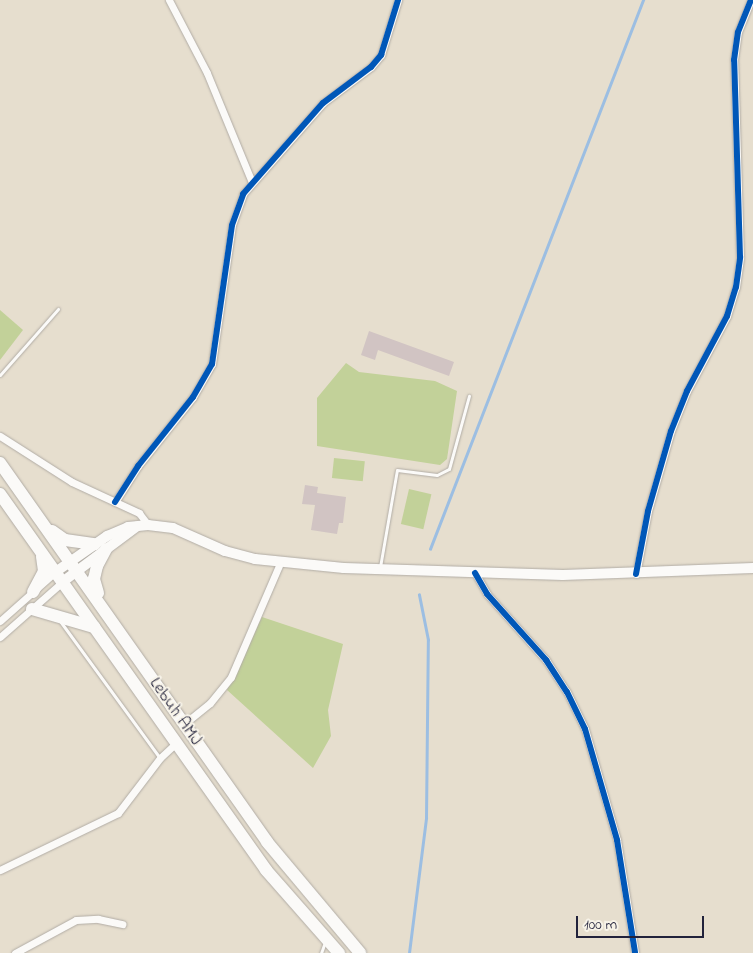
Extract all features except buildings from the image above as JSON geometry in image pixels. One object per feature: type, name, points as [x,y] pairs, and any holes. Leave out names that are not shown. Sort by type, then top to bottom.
[{"type":"highway","name":"Lebuh AMJ","points":[[0,463],[74,565],[267,842],[360,953]]},
{"type":"highway","name":"Lebuh AMJ","points":[[0,494],[8,510],[94,627],[266,870],[340,953]]},
{"type":"highway","points":[[44,525],[65,540],[101,547],[94,579],[105,610]]},
{"type":"highway","points":[[33,592],[44,571],[40,552]]},
{"type":"highway","points":[[32,609],[94,627]]},
{"type":"main road","points":[[58,578],[101,547],[119,530],[148,525],[179,530],[225,551],[280,563],[380,570],[475,573],[636,574],[753,568]]},
{"type":"street","points":[[169,0],[206,73],[252,182]]},
{"type":"street","points":[[115,502],[138,466],[205,381],[217,347],[236,209],[252,182],[323,103],[371,67],[381,55],[398,0]]},
{"type":"street","points":[[636,574],[648,510],[671,431],[687,391],[727,316],[736,287],[740,257],[734,60],[738,32],[751,0]]},
{"type":"street","points":[[0,436],[72,482],[139,513],[148,525]]},
{"type":"street","points":[[184,724],[210,703],[231,677],[280,563]]},
{"type":"street","points":[[475,573],[487,594],[550,665],[585,729],[617,840],[635,953]]},
{"type":"street","points":[[0,621],[33,592],[58,578]]},
{"type":"street","points":[[0,637],[32,609],[58,578]]},
{"type":"street","points":[[0,870],[38,849],[108,819],[136,791],[160,758],[176,743]]},
{"type":"street","points":[[15,953],[76,920],[98,919],[122,924]]},
{"type":"lane","points":[[0,375],[58,309]]},
{"type":"lane","points":[[380,570],[397,470],[438,475],[449,469],[469,396]]},
{"type":"lane","points":[[57,616],[160,758]]},
{"type":"lane","points":[[321,953],[326,938]]},
{"type":"green space","points":[[0,310],[23,330],[0,360]]},
{"type":"green space","points":[[346,363],[359,372],[435,381],[457,391],[447,459],[440,465],[317,446],[317,398]]},
{"type":"green space","points":[[334,458],[365,461],[363,481],[332,478]]},
{"type":"green space","points":[[409,489],[431,494],[423,529],[401,524]]},
{"type":"green space","points":[[262,617],[343,644],[328,710],[331,736],[313,768],[227,690]]},
{"type":"waterway","points":[[430,549],[643,0]]},
{"type":"waterway","points":[[409,953],[426,818],[428,640],[419,595]]},
{"type":"cycle path","points":[[115,502],[138,466],[193,397],[212,364],[232,225],[243,194],[323,103],[371,67],[381,55],[398,0]]},
{"type":"cycle path","points":[[636,574],[648,511],[671,431],[687,391],[727,316],[736,287],[740,257],[734,60],[738,32],[751,0]]},
{"type":"cycle path","points":[[475,573],[487,594],[546,660],[567,692],[585,729],[617,840],[635,953]]}]
